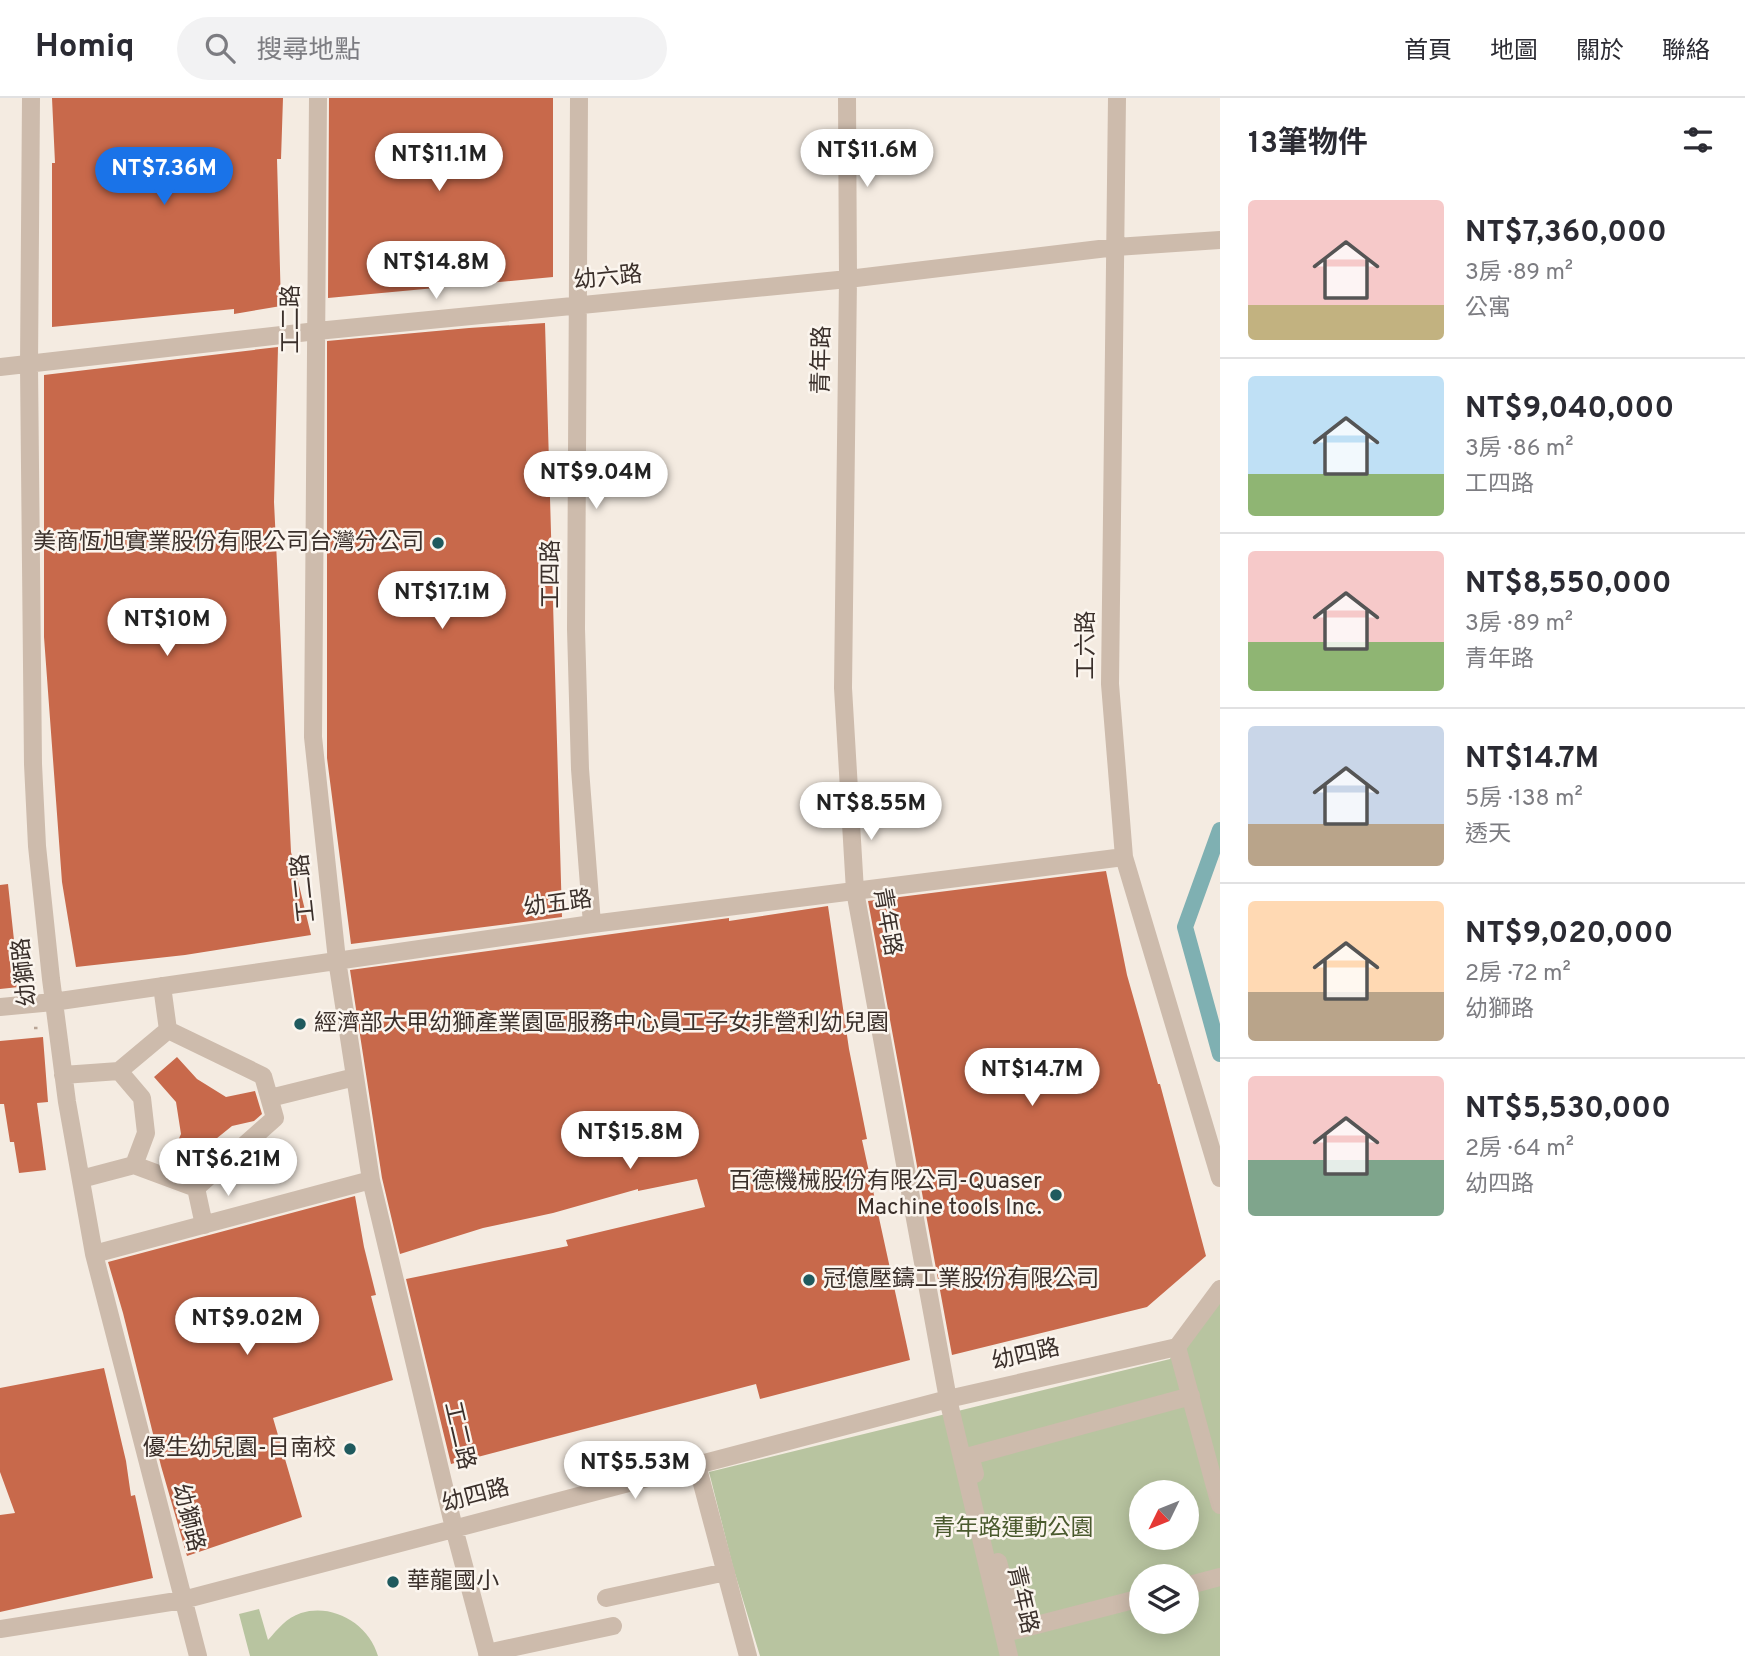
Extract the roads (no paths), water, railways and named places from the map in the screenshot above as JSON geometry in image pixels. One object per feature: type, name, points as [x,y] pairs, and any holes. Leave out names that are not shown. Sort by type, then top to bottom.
[{"type":"street","name":"幼獅路","points":[[31,98],[29,366],[33,764],[37,846],[53,1002],[94,1254],[198,1656]]},
{"type":"street","name":"工二路","points":[[318,98],[313,737],[337,960],[371,1180],[454,1528],[488,1655]]},
{"type":"street","name":"工四路","points":[[579,98],[576,629],[580,769],[592,925]]},
{"type":"street","name":"青年路","points":[[847,98],[848,279],[843,688],[855,891],[948,1399],[1010,1631],[1009,1656]]},
{"type":"street","name":"工六路","points":[[1117,98],[1110,684],[1124,857],[1220,1178]]},
{"type":"street","name":"幼六路","points":[[0,368],[317,331],[848,279],[1116,247],[1220,240]]},
{"type":"street","name":"幼五路","points":[[0,1007],[53,1002],[592,925],[1124,857]]},
{"type":"street","points":[[162,986],[169,1030]]},
{"type":"street","points":[[63,1075],[119,1071],[169,1030]]},
{"type":"street","points":[[169,1030],[263,1076],[275,1118],[196,1188]]},
{"type":"street","points":[[119,1071],[142,1098],[146,1133],[134,1165]]},
{"type":"street","points":[[270,1098],[355,1077]]},
{"type":"street","points":[[81,1179],[134,1165],[196,1188]]},
{"type":"street","points":[[94,1254],[371,1180]]},
{"type":"street","points":[[196,1188],[204,1225]]},
{"type":"street","points":[[1220,1289],[1177,1347],[1220,1505]]},
{"type":"street","name":"幼四路","points":[[0,1629],[183,1600],[948,1399],[1177,1347]]},
{"type":"street","points":[[1129,1601],[1010,1631],[970,1456],[1191,1396]]},
{"type":"street","points":[[697,1465],[748,1656]]},
{"type":"street","points":[[606,1598],[726,1572]]},
{"type":"street","points":[[1199,1583],[1220,1577]]},
{"type":"street","points":[[488,1655],[613,1626]]},
{"type":"waterway","points":[[1220,830],[1185,927],[1220,1054]]},
{"type":"place","name":"美商恆旭實業股份有限公司台灣分公司","points":[[438,543]]},
{"type":"place","name":"經濟部大甲幼獅產業園區服務中心員工子女非營利幼兒園","points":[[300,1024]]},
{"type":"place","name":"百德機械股份有限公司-Quaser Machine tools Inc.","points":[[1056,1195]]},
{"type":"place","name":"冠億壓鑄工業股份有限公司","points":[[809,1280]]},
{"type":"place","name":"優生幼兒園-日南校","points":[[350,1449]]},
{"type":"place","name":"華龍國小","points":[[393,1582]]},
{"type":"park label","name":"青年路運動公園","points":[[1013,1529]]}]
